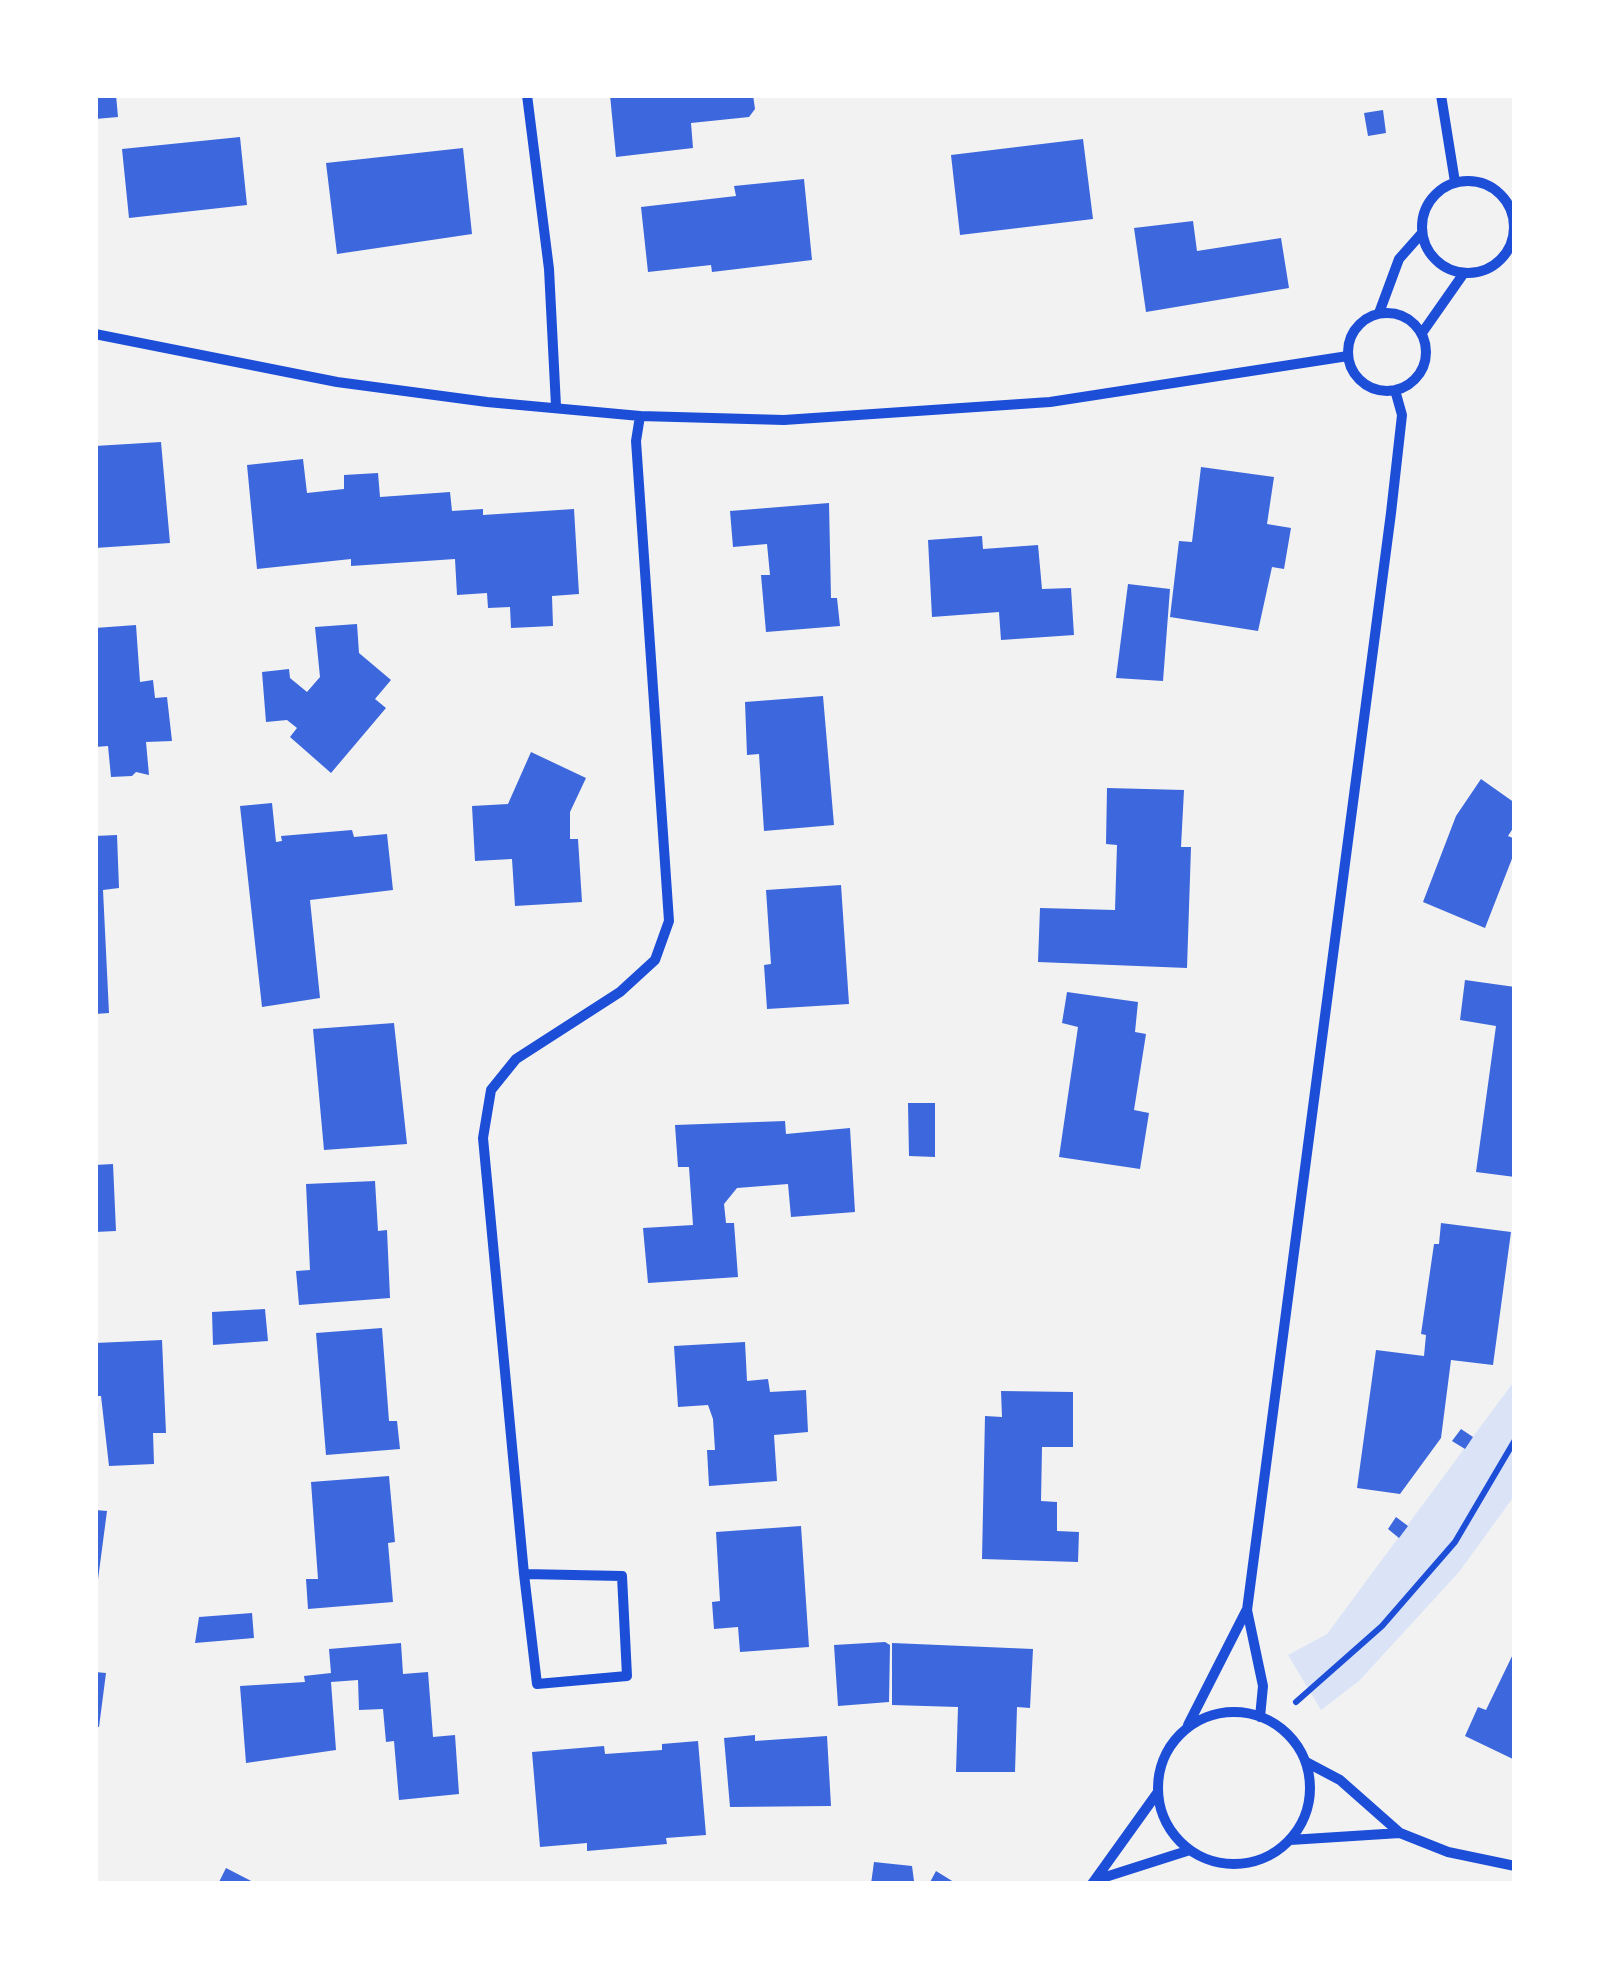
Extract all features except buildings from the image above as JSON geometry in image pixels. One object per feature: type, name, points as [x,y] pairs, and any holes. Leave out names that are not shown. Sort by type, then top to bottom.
[{"type":"street","points":[[527,95],[548,269],[556,406]]},
{"type":"street","points":[[1441,95],[1455,182]]},
{"type":"street","points":[[1379,313],[1399,259],[1422,232],[1426,206],[1443,187],[1455,182],[1486,184],[1499,192],[1515,219],[1510,246],[1502,258],[1491,267],[1464,273],[1436,261],[1422,232]]},
{"type":"street","points":[[1422,333],[1464,273]]},
{"type":"street","points":[[1379,313],[1404,316],[1422,333],[1426,357],[1422,369],[1406,386],[1395,390],[1369,388],[1351,369],[1348,345],[1359,324],[1379,313]]},
{"type":"street","points":[[95,334],[338,382],[486,402],[640,416],[784,420],[1050,402],[1348,356]]},
{"type":"street","points":[[1306,1762],[1308,1808],[1290,1840],[1277,1852],[1242,1864],[1206,1859],[1190,1850],[1167,1825],[1158,1792],[1164,1757],[1186,1728],[1246,1610],[1392,513],[1402,415],[1395,390]]},
{"type":"street","points":[[524,1574],[622,1576],[627,1676],[537,1684],[524,1574],[483,1138],[492,1090],[516,1059],[620,992],[655,960],[670,921],[636,441],[640,416]]},
{"type":"street","points":[[1246,1610],[1263,1686],[1260,1717]]},
{"type":"street","points":[[1186,1728],[1222,1713],[1272,1722],[1288,1734],[1306,1762],[1340,1780],[1400,1833],[1448,1852],[1515,1866]]},
{"type":"street","points":[[1094,1882],[1158,1792]]},
{"type":"street","points":[[1290,1840],[1400,1833]]},
{"type":"street","points":[[1094,1882],[1190,1850]]},
{"type":"path","points":[[1272,1722],[1382,1626],[1455,1542],[1515,1440]]},
{"type":"shaded area","points":[[1515,1380],[1515,1495],[1459,1572],[1359,1681],[1321,1710],[1288,1655],[1327,1634]]}]
